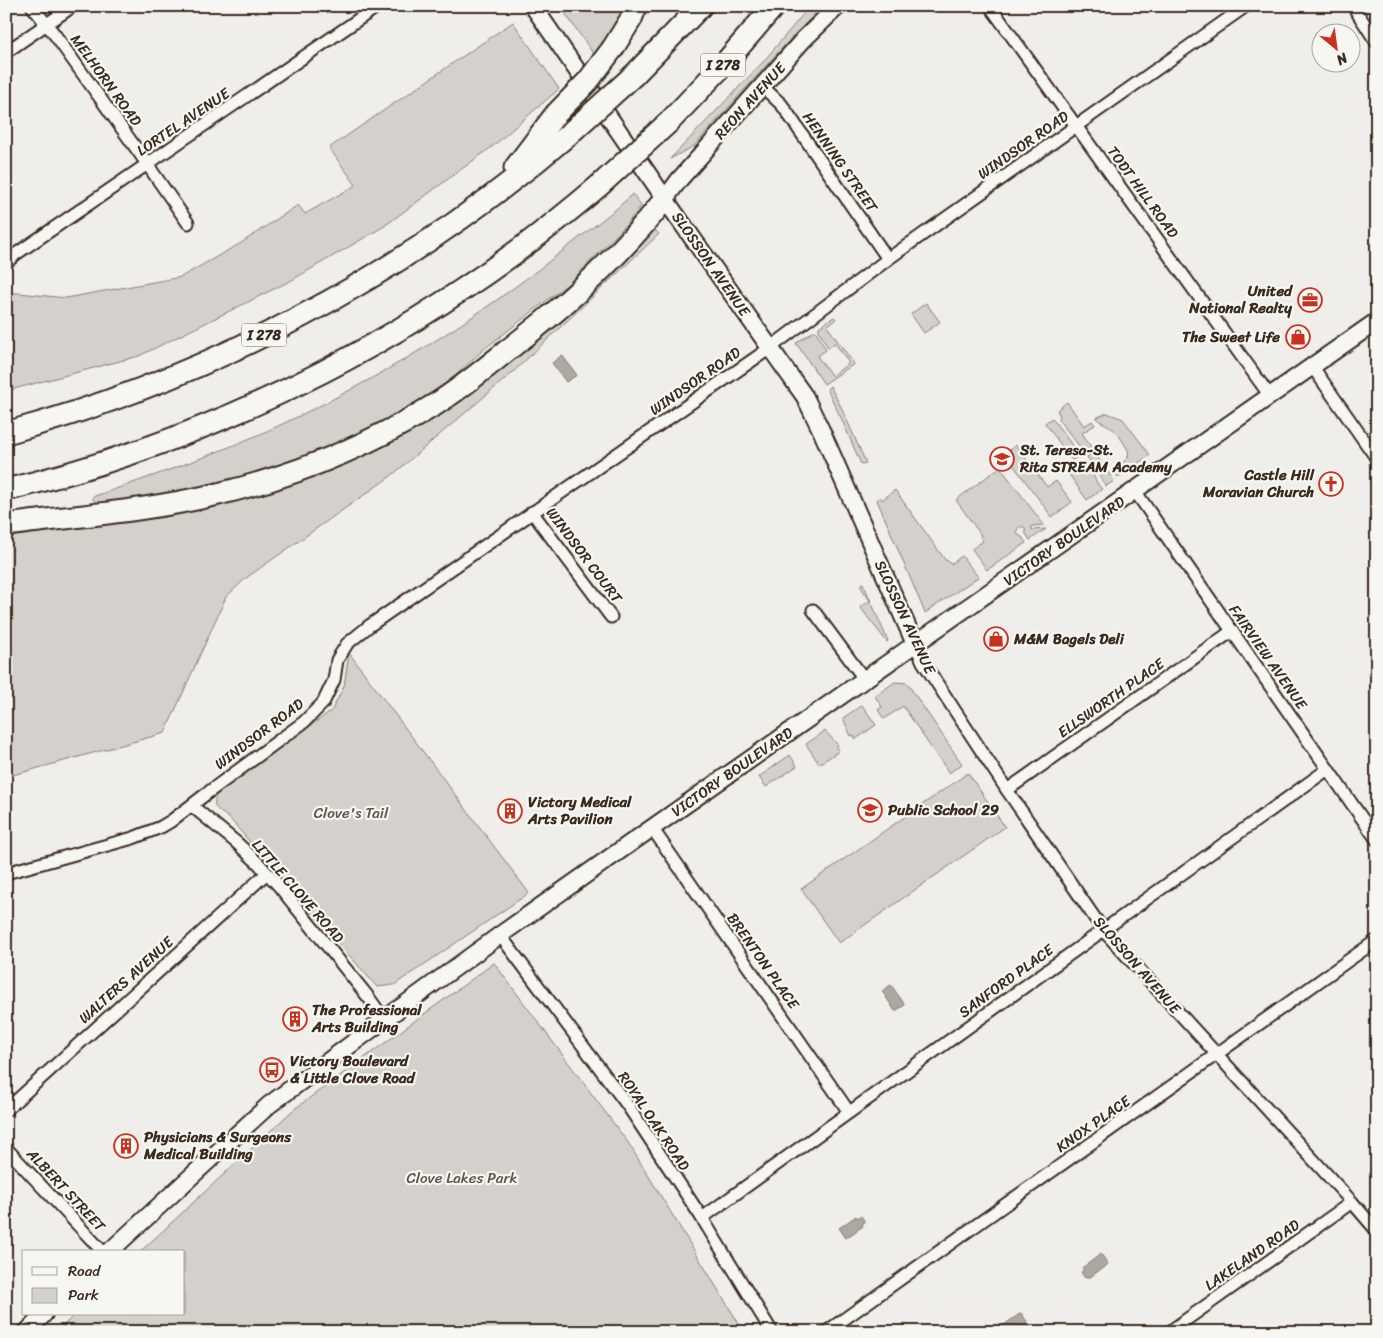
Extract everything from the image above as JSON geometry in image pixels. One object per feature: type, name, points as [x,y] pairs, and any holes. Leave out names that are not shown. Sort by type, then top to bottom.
[{"type":"highway","points":[[498,190],[555,114],[588,81],[613,48],[628,24],[636,6]]},
{"type":"highway","name":"I 278","points":[[6,433],[66,416],[134,392],[199,365],[272,331],[336,297],[397,260],[456,221],[569,134],[634,75],[700,6]]},
{"type":"highway","name":"I 278","points":[[6,490],[104,463],[179,436],[253,405],[340,363],[463,290],[534,239],[601,184],[669,122],[725,63],[774,6]]},
{"type":"highway","points":[[6,524],[160,505],[214,495],[290,472],[336,455],[376,436],[452,393],[530,333],[604,267],[647,222],[665,199]]},
{"type":"main road","name":"SLOSSON AVENUE","points":[[533,6],[665,199],[805,398],[822,432],[915,644]]},
{"type":"main road","name":"REON AVENUE","points":[[665,199],[679,180],[804,40],[838,6]]},
{"type":"main road","name":"VICTORY BOULEVARD","points":[[111,1250],[269,1105],[384,1019],[652,828],[1377,321]]},
{"type":"main road","points":[[27,1332],[42,1316]]},
{"type":"street","name":"MELHORN ROAD","points":[[32,6],[148,164],[188,223]]},
{"type":"street","points":[[6,52],[73,6]]},
{"type":"street","name":"LORTEL AVENUE","points":[[6,263],[16,254],[378,6]]},
{"type":"street","name":"TODT HILL ROAD","points":[[990,6],[1270,396]]},
{"type":"street","name":"WINDSOR ROAD","points":[[192,806],[304,722],[323,703],[334,680],[337,660],[346,644],[369,626],[770,348],[888,259],[1246,6]]},
{"type":"street","points":[[1353,6],[1377,43]]},
{"type":"street","name":"HENNING STREET","points":[[763,87],[782,105],[888,259]]},
{"type":"street","points":[[1312,366],[1377,459]]},
{"type":"street","name":"FAIRVIEW AVENUE","points":[[1135,491],[1377,840]]},
{"type":"street","name":"WINDSOR COURT","points":[[532,512],[611,617]]},
{"type":"street","points":[[813,610],[864,680]]},
{"type":"street","name":"ELLSWORTH PLACE","points":[[1007,790],[1232,632]]},
{"type":"street","name":"SLOSSON AVENUE","points":[[915,644],[923,662],[1007,790],[1103,930],[1377,1231]]},
{"type":"street","name":"SANFORD PLACE","points":[[702,1218],[1328,769]]},
{"type":"street","points":[[6,873],[143,835],[172,821],[192,806]]},
{"type":"street","name":"LITTLE CLOVE ROAD","points":[[192,806],[237,843],[267,873],[384,1019]]},
{"type":"street","name":"BRENTON PLACE","points":[[652,828],[849,1112]]},
{"type":"street","name":"WALTERS AVENUE","points":[[6,1110],[267,873]]},
{"type":"street","name":"ROYAL OAK ROAD","points":[[500,935],[628,1106],[702,1218],[772,1332]]},
{"type":"street","name":"KNOX PLACE","points":[[826,1332],[1377,940]]},
{"type":"street","name":"ALBERT STREET","points":[[6,1148],[101,1250]]},
{"type":"street","name":"LAKELAND ROAD","points":[[1168,1332],[1352,1202]]},
{"type":"green space","points":[[560,6],[627,6],[617,26],[595,56]]},
{"type":"green space","points":[[810,6],[822,6],[694,146],[670,159],[763,62]]},
{"type":"green space","points":[[513,22],[559,89],[493,146],[383,227],[292,280],[139,356],[6,391],[6,293],[66,298],[181,277],[241,243],[298,205],[305,214],[356,185],[329,148]]},
{"type":"green space","points":[[633,194],[641,206],[627,224],[569,283],[483,350],[439,391],[358,437],[296,462],[165,498],[97,506],[92,497],[185,464],[276,427],[352,389],[426,347],[531,275]]},
{"type":"green space","points":[[655,230],[659,234],[512,373],[391,476],[246,578],[226,597],[165,733],[6,777],[6,537],[106,524],[261,495],[370,453],[459,403],[566,317]]},
{"type":"green space","points":[[926,303],[940,322],[924,333],[911,314]]},
{"type":"green space","points":[[834,317],[836,319],[827,326],[854,364],[824,384],[796,343],[816,331],[826,350],[817,356],[832,376],[849,363],[835,343],[828,348],[819,331],[819,327]]},
{"type":"green space","points":[[830,386],[866,463],[861,464],[827,389]]},
{"type":"green space","points":[[1067,402],[1084,426],[1092,421],[1095,425],[1082,433],[1091,447],[1084,452],[1058,419],[1060,416],[1057,410]]},
{"type":"green space","points":[[1107,413],[1123,419],[1150,455],[1118,477],[1114,471],[1127,459],[1129,453],[1120,437],[1096,418]]},
{"type":"green space","points":[[1052,418],[1080,456],[1072,460],[1045,423]]},
{"type":"green space","points":[[1016,445],[1047,487],[1056,481],[1072,502],[1052,517],[1005,454]]},
{"type":"green space","points":[[1094,452],[1114,481],[1106,486],[1087,457]]},
{"type":"green space","points":[[1078,465],[1082,470],[1088,466],[1102,489],[1087,500],[1068,473]]},
{"type":"green space","points":[[1000,467],[1044,525],[1032,526],[1032,530],[1046,529],[1030,540],[1025,528],[1019,528],[1017,534],[1026,543],[987,570],[972,549],[983,541],[981,535],[956,500]]},
{"type":"green space","points":[[895,490],[946,561],[951,564],[962,556],[978,577],[925,613],[877,500],[880,497],[882,500]]},
{"type":"green space","points":[[863,583],[887,642],[860,607],[870,601],[861,587]]},
{"type":"green space","name":"Clove's Tail","points":[[349,653],[529,893],[394,985],[377,987],[229,818],[215,805],[217,794],[332,710],[344,686]]},
{"type":"green space","points":[[895,682],[907,683],[962,764],[949,773],[903,706],[884,719],[878,710],[882,707],[875,696]]},
{"type":"green space","points":[[862,705],[876,725],[856,739],[853,735],[851,736],[843,718]]},
{"type":"green space","points":[[825,731],[838,745],[836,747],[839,751],[819,764],[806,744]]},
{"type":"green space","points":[[790,755],[797,766],[766,787],[759,777]]},
{"type":"green space","points":[[968,773],[1005,827],[839,943],[801,889]]},
{"type":"green space","name":"Clove Lakes Park","points":[[494,963],[629,1144],[744,1332],[57,1332],[73,1316],[185,1316],[185,1250],[142,1250],[293,1110]]},
{"type":"shaded area","points":[[562,355],[577,375],[566,382],[552,363]]},
{"type":"shaded area","points":[[891,985],[905,1005],[895,1011],[882,991]]},
{"type":"shaded area","points":[[856,1216],[857,1218],[861,1216],[865,1222],[862,1224],[863,1226],[846,1238],[839,1228]]},
{"type":"shaded area","points":[[1101,1254],[1108,1264],[1089,1278],[1088,1276],[1085,1278],[1081,1272],[1084,1270],[1082,1268]]},
{"type":"shaded area","points":[[1021,1313],[1030,1326],[1024,1330],[1022,1328],[1017,1332],[1004,1332],[1001,1327]]},
{"type":"place","name":"United National Realty","points":[[1310,300]]},
{"type":"place","name":"The Sweet Life","points":[[1298,337]]},
{"type":"place","name":"St. Teresa-St. Rita STREAM Academy","points":[[1002,459]]},
{"type":"place","name":"Castle Hill Moravian Church","points":[[1331,484]]},
{"type":"place","name":"M&M Bagels Deli","points":[[996,639]]},
{"type":"place","name":"Public School 29","points":[[870,810]]},
{"type":"place","name":"Victory Medical Arts Pavilion","points":[[510,811]]},
{"type":"place","name":"The Professional Arts Building","points":[[295,1019]]},
{"type":"place","name":"Victory Boulevard & Little Clove Road","points":[[272,1070]]},
{"type":"place","name":"Physicians & Surgeons Medical Building","points":[[126,1146]]}]
